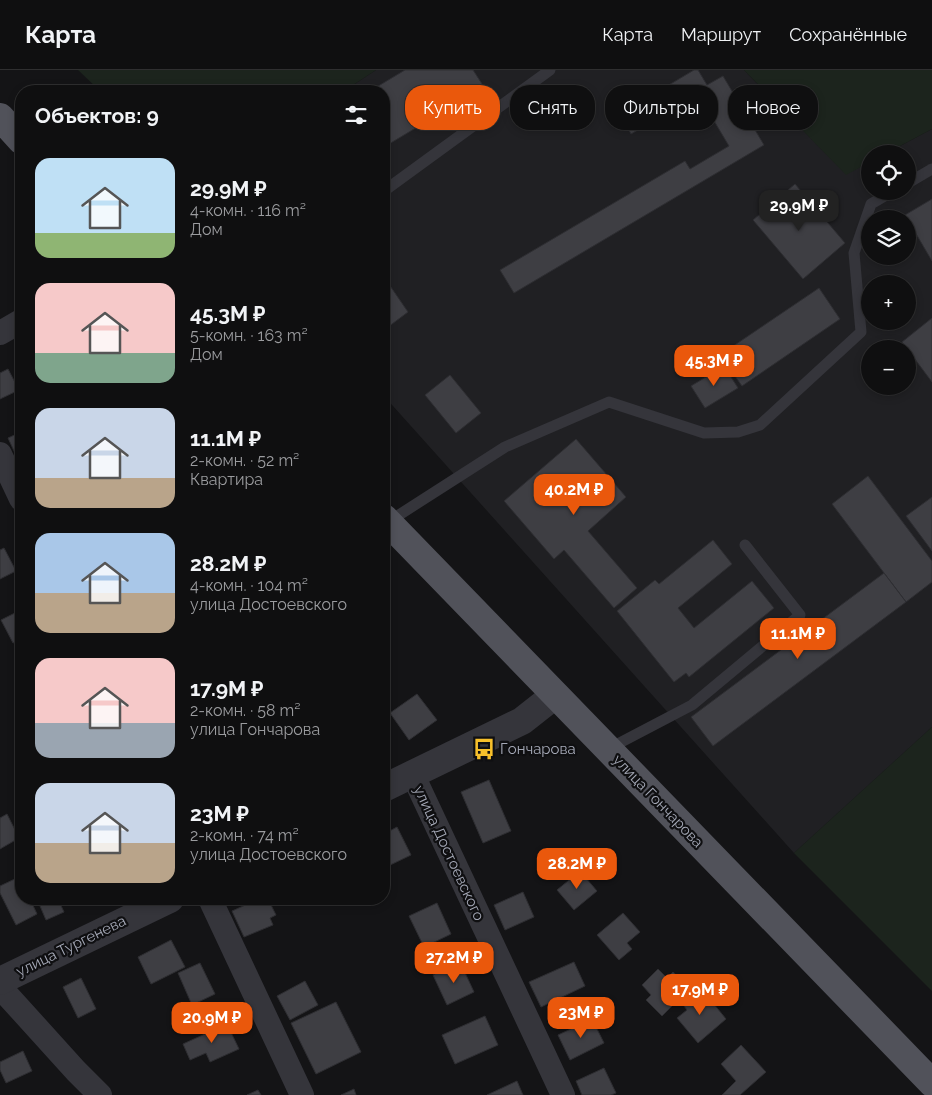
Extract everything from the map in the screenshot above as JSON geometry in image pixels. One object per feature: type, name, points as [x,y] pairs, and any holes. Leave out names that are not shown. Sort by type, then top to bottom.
[{"type":"main road","points":[[0,117],[15,133]]},
{"type":"main road","name":"улица Гончарова","points":[[390,524],[932,1083]]},
{"type":"street","points":[[0,333],[15,324]]},
{"type":"street","points":[[0,454],[15,486]]},
{"type":"street","points":[[390,785],[522,720],[555,695]]},
{"type":"street","name":"улица Достоевского","points":[[412,773],[563,1095]]},
{"type":"street","name":"улица Тургенева","points":[[0,981],[158,905]]},
{"type":"street","points":[[213,905],[302,1095]]},
{"type":"street","points":[[0,987],[100,1095]]},
{"type":"lane","points":[[390,187],[550,70]]},
{"type":"lane","points":[[916,178],[932,169]]},
{"type":"lane","points":[[390,518],[505,447],[609,402],[704,433],[738,432],[760,425],[861,332],[854,253],[871,204],[878,200]]},
{"type":"lane","points":[[608,749],[692,705],[800,615],[745,545]]},
{"type":"shaded area","points":[[78,70],[376,70],[353,85],[94,85]]},
{"type":"shaded area","points":[[376,70],[744,70],[759,85],[728,85],[728,130],[803,130],[846,174],[861,166],[861,200],[916,200],[916,145],[902,145],[932,129],[932,727],[794,853],[390,403],[390,85],[353,85]]},
{"type":"shaded area","points":[[744,70],[932,70],[932,129],[902,145],[861,145],[861,167],[846,175],[802,130],[818,130],[818,85],[759,85]]},
{"type":"shaded area","points":[[932,727],[932,991],[794,853]]},
{"type":"building","points":[[405,70],[473,70],[483,85],[405,85],[405,130],[412,130],[390,143],[390,85],[380,85]]},
{"type":"building","points":[[694,70],[698,70],[707,85],[669,85]]},
{"type":"building","points":[[723,76],[728,85],[728,130],[755,130],[764,145],[514,293],[500,270],[685,161],[690,169],[729,146],[718,128],[718,85],[707,85]]},
{"type":"building","points":[[629,130],[638,130],[631,134]]},
{"type":"building","points":[[795,184],[845,243],[803,279],[753,220]]},
{"type":"building","points":[[932,199],[932,261],[916,234],[916,210],[913,210]]},
{"type":"building","points":[[390,286],[408,312],[390,326]]},
{"type":"building","points":[[819,288],[840,319],[742,386],[720,355]]},
{"type":"building","points":[[932,318],[932,382],[916,361],[916,340],[904,340]]},
{"type":"building","points":[[724,366],[738,388],[705,408],[691,386]]},
{"type":"building","points":[[8,369],[15,382],[15,392],[0,399],[0,373]]},
{"type":"building","points":[[450,375],[481,413],[456,433],[425,395]]},
{"type":"building","points":[[15,435],[15,453],[8,438]]},
{"type":"building","points":[[576,439],[626,497],[588,531],[637,588],[614,608],[564,550],[554,559],[504,501]]},
{"type":"building","points":[[868,476],[932,561],[932,582],[906,602],[832,504]]},
{"type":"building","points":[[932,497],[932,551],[906,516]]},
{"type":"building","points":[[713,540],[732,564],[678,608],[694,628],[752,581],[774,608],[689,677],[686,673],[674,682],[617,611],[655,580],[659,584]]},
{"type":"building","points":[[4,548],[15,572],[0,579],[0,550]]},
{"type":"building","points":[[884,573],[906,602],[713,746],[691,717]]},
{"type":"building","points":[[15,613],[15,642],[13,643],[1,620]]},
{"type":"building","points":[[417,694],[437,720],[409,740],[390,713]]},
{"type":"building","points":[[489,780],[511,831],[483,843],[461,792]]},
{"type":"building","points":[[7,814],[15,830],[15,840],[0,849],[0,818]]},
{"type":"building","points":[[397,827],[411,855],[390,865],[390,831]]},
{"type":"building","points":[[580,871],[597,891],[574,910],[557,890]]},
{"type":"building","points":[[15,879],[15,905],[33,905],[37,914],[16,925],[0,893],[0,886]]},
{"type":"building","points":[[523,892],[534,917],[505,930],[494,905]]},
{"type":"building","points":[[437,903],[451,934],[424,947],[409,916]]},
{"type":"building","points":[[40,905],[61,905],[64,912],[46,920]]},
{"type":"building","points":[[246,905],[271,905],[276,915],[270,918],[273,925],[244,937],[232,911]]},
{"type":"building","points":[[623,913],[640,932],[627,943],[632,949],[619,960],[597,935]]},
{"type":"building","points":[[171,940],[185,967],[151,984],[138,957]]},
{"type":"building","points":[[460,962],[474,992],[447,1005],[433,975]]},
{"type":"building","points":[[574,962],[585,986],[541,1007],[529,982]]},
{"type":"building","points":[[200,963],[215,994],[192,1005],[178,973]]},
{"type":"building","points":[[658,969],[667,978],[673,972],[690,988],[662,1016],[646,1000],[651,995],[642,985]]},
{"type":"building","points":[[81,978],[96,1009],[78,1018],[63,987]]},
{"type":"building","points":[[305,981],[318,1005],[290,1020],[277,996]]},
{"type":"building","points":[[693,992],[698,998],[705,993],[726,1019],[698,1043],[677,1018],[687,1010],[681,1002]]},
{"type":"building","points":[[336,1002],[361,1052],[316,1074],[291,1023]]},
{"type":"building","points":[[485,1016],[498,1045],[455,1064],[442,1035]]},
{"type":"building","points":[[592,1019],[604,1043],[570,1060],[558,1035]]},
{"type":"building","points":[[227,1024],[239,1049],[210,1062],[206,1053],[190,1060],[183,1044]]},
{"type":"building","points":[[741,1045],[766,1072],[740,1095],[722,1095],[736,1081],[721,1064]]},
{"type":"building","points":[[23,1051],[32,1071],[6,1083],[0,1070],[0,1062]]},
{"type":"building","points":[[604,1068],[616,1093],[611,1095],[582,1095],[576,1081]]},
{"type":"building","points":[[517,1081],[523,1095],[487,1095]]},
{"type":"building","points":[[354,1089],[356,1095],[341,1095]]},
{"type":"building","points":[[258,1090],[261,1095],[247,1095]]},
{"type":"place","name":"Гончарова","points":[[484,749]]}]
